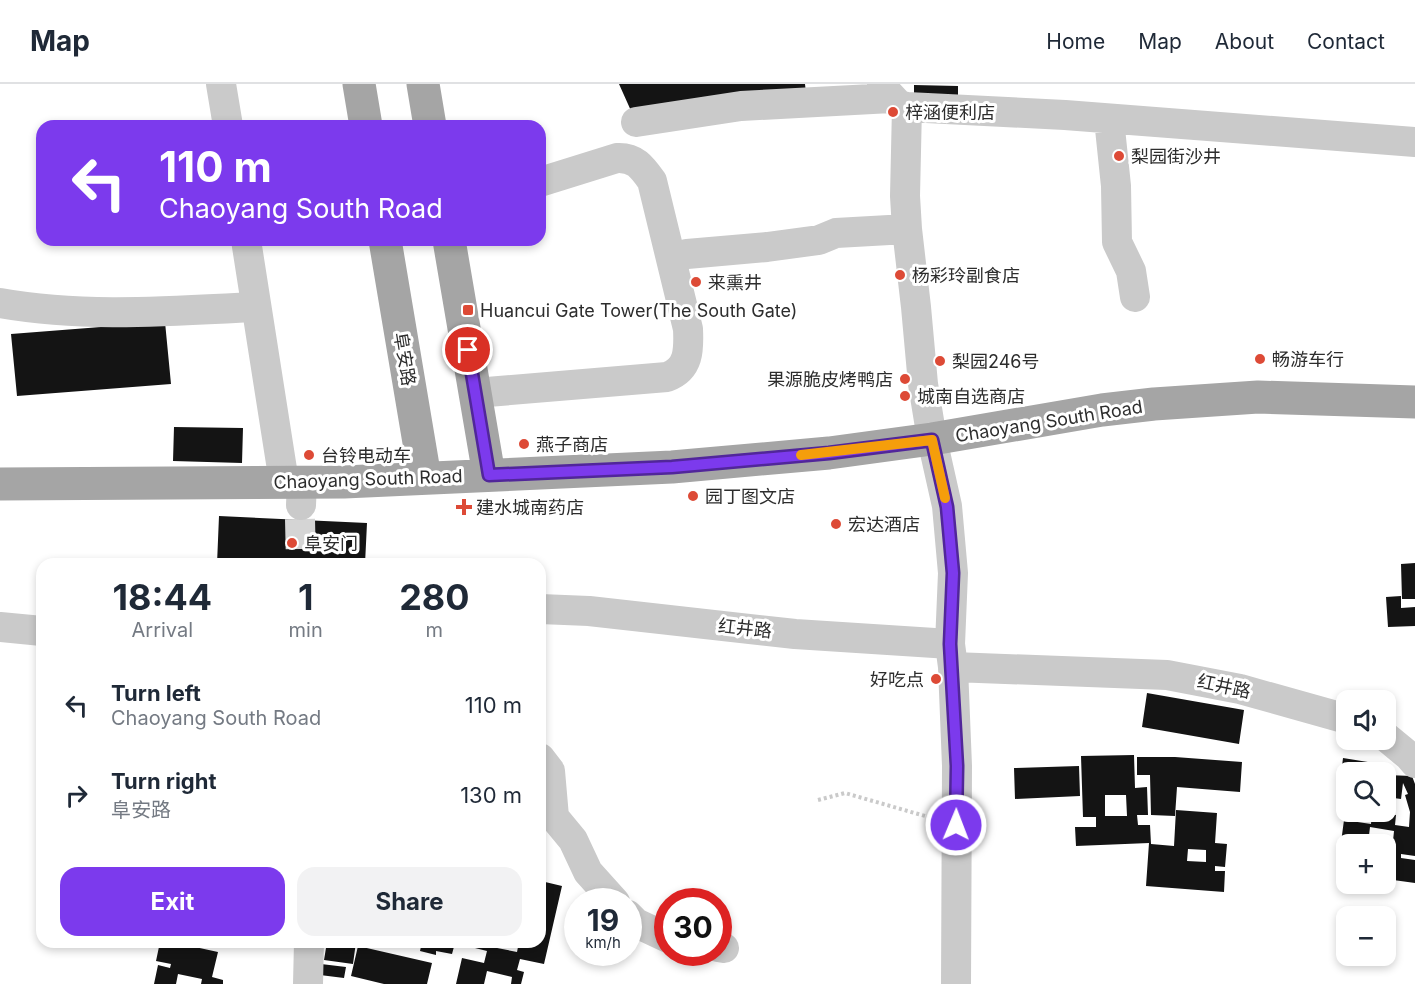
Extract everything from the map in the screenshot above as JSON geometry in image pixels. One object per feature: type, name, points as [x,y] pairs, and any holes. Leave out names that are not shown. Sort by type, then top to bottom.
[{"type":"main road","points":[[359,84],[365,120]]},
{"type":"main road","points":[[423,84],[429,120]]},
{"type":"main road","name":"阜安路","points":[[386,246],[425,478]]},
{"type":"main road","points":[[450,246],[489,475]]},
{"type":"main road","name":"Chaoyang South Road","points":[[0,484],[296,490],[425,478],[672,467],[829,453],[932,440],[1102,410],[1207,399],[1310,397],[1415,402]]},
{"type":"street","points":[[221,84],[227,120]]},
{"type":"street","points":[[893,96],[923,384],[948,518],[953,573],[952,655],[957,766],[957,984]]},
{"type":"street","points":[[636,122],[741,106],[893,96],[1109,119],[1415,142]]},
{"type":"street","points":[[1109,119],[1116,186],[1116,242],[1131,271],[1135,297]]},
{"type":"street","points":[[475,393],[667,377],[676,374],[687,359],[688,329],[652,181],[642,167],[636,161],[618,158],[546,180]]},
{"type":"street","points":[[687,254],[819,240],[836,233],[907,229]]},
{"type":"street","points":[[247,246],[256,307],[296,490]]},
{"type":"street","points":[[0,303],[28,308],[132,313],[256,307]]},
{"type":"street","name":"红井路","points":[[546,609],[589,611],[795,634],[952,655],[1167,675],[1240,689],[1336,716]]},
{"type":"street","points":[[0,627],[36,630]]},
{"type":"street","points":[[1396,746],[1415,763]]},
{"type":"street","points":[[546,766],[550,771],[554,817],[573,840],[588,872],[602,888]]},
{"type":"street","points":[[308,984],[309,948]]},
{"type":"path","points":[[818,800],[845,793],[956,825]]},
{"type":"building","points":[[619,84],[805,84],[806,93],[632,113]]},
{"type":"building","points":[[914,85],[958,86],[958,101],[914,101]]},
{"type":"building","points":[[165,322],[171,384],[17,396],[11,334]]},
{"type":"building","points":[[174,427],[243,428],[242,463],[173,461]]},
{"type":"building","name":"阜安门","points":[[219,516],[367,523],[365,558],[217,558]]},
{"type":"building","points":[[1415,563],[1415,599],[1402,599],[1401,564]]},
{"type":"building","points":[[1401,596],[1401,608],[1415,607],[1415,626],[1388,627],[1386,597]]},
{"type":"building","points":[[1147,693],[1244,710],[1239,744],[1142,727]]},
{"type":"building","points":[[1134,755],[1135,788],[1147,787],[1148,815],[1137,815],[1138,825],[1150,825],[1151,844],[1174,846],[1176,810],[1217,813],[1215,843],[1227,844],[1225,867],[1215,866],[1215,871],[1225,871],[1224,892],[1146,886],[1149,843],[1076,846],[1075,827],[1096,827],[1096,817],[1083,817],[1081,756]],"holes":[[[1105,795],[1126,795],[1127,816],[1105,816]],[[1188,849],[1206,850],[1206,862],[1187,861]]]},
{"type":"building","points":[[1137,757],[1175,757],[1242,762],[1240,792],[1177,787],[1175,816],[1151,815],[1150,775],[1137,775]]},
{"type":"building","points":[[1343,758],[1368,762],[1343,762]]},
{"type":"building","points":[[1079,766],[1080,796],[1015,799],[1014,768]]},
{"type":"building","points":[[1396,775],[1412,776],[1415,784],[1415,856],[1401,854],[1401,858],[1415,860],[1415,883],[1396,880],[1396,834],[1394,834],[1394,831],[1370,827],[1369,834],[1342,834],[1344,822],[1371,824],[1371,822],[1395,822],[1395,825],[1409,827],[1410,812],[1405,795],[1408,794],[1403,783],[1401,799],[1396,798]]},
{"type":"building","points":[[546,882],[562,886],[544,964],[520,959],[517,970],[524,972],[521,984],[511,984],[512,977],[487,971],[484,984],[456,984],[462,958],[484,963],[487,951],[475,948],[497,948],[517,952],[518,948],[546,948]]},
{"type":"building","points":[[159,948],[200,948],[218,952],[212,977],[223,980],[223,984],[201,984],[202,979],[178,974],[176,984],[154,984],[158,965],[170,968],[171,964],[156,961]]},
{"type":"building","points":[[326,948],[355,948],[353,964],[324,960]]},
{"type":"building","points":[[358,948],[367,948],[432,963],[427,984],[384,984],[351,976]]},
{"type":"building","points":[[421,948],[454,948],[452,954],[436,951],[436,955],[420,951]]},
{"type":"building","points":[[321,964],[346,967],[344,978],[320,975]]},
{"type":"tunnel","points":[[300,519],[301,558]]},
{"type":"slow traffic","points":[[801,455],[932,440],[945,498]]},
{"type":"place","name":"梓涵便利店","points":[[893,112]]},
{"type":"place","name":"梨园街沙井","points":[[1119,156]]},
{"type":"place","name":"杨彩玲副食店","points":[[900,275]]},
{"type":"place","name":"来熏井","points":[[696,282]]},
{"type":"place","name":"Huancui Gate Tower(The South Gate)","points":[[468,310]]},
{"type":"place","name":"畅游车行","points":[[1260,359]]},
{"type":"place","name":"梨园246号","points":[[940,361]]},
{"type":"place","name":"果源脆皮烤鸭店","points":[[905,379]]},
{"type":"place","name":"城南自选商店","points":[[905,396]]},
{"type":"place","name":"燕子商店","points":[[524,444]]},
{"type":"place","name":"台铃电动车","points":[[309,455]]},
{"type":"place","name":"园丁图文店","points":[[693,496]]},
{"type":"place","name":"建水城南药店","points":[[464,507]]},
{"type":"place","name":"宏达酒店","points":[[836,524]]},
{"type":"place","name":"阜安门","points":[[292,543]]},
{"type":"place","name":"好吃点","points":[[936,679]]},
{"type":"route","points":[[468,350],[489,475],[672,467],[829,453],[932,440],[947,507],[953,573],[950,644],[957,766],[956,825]]}]
